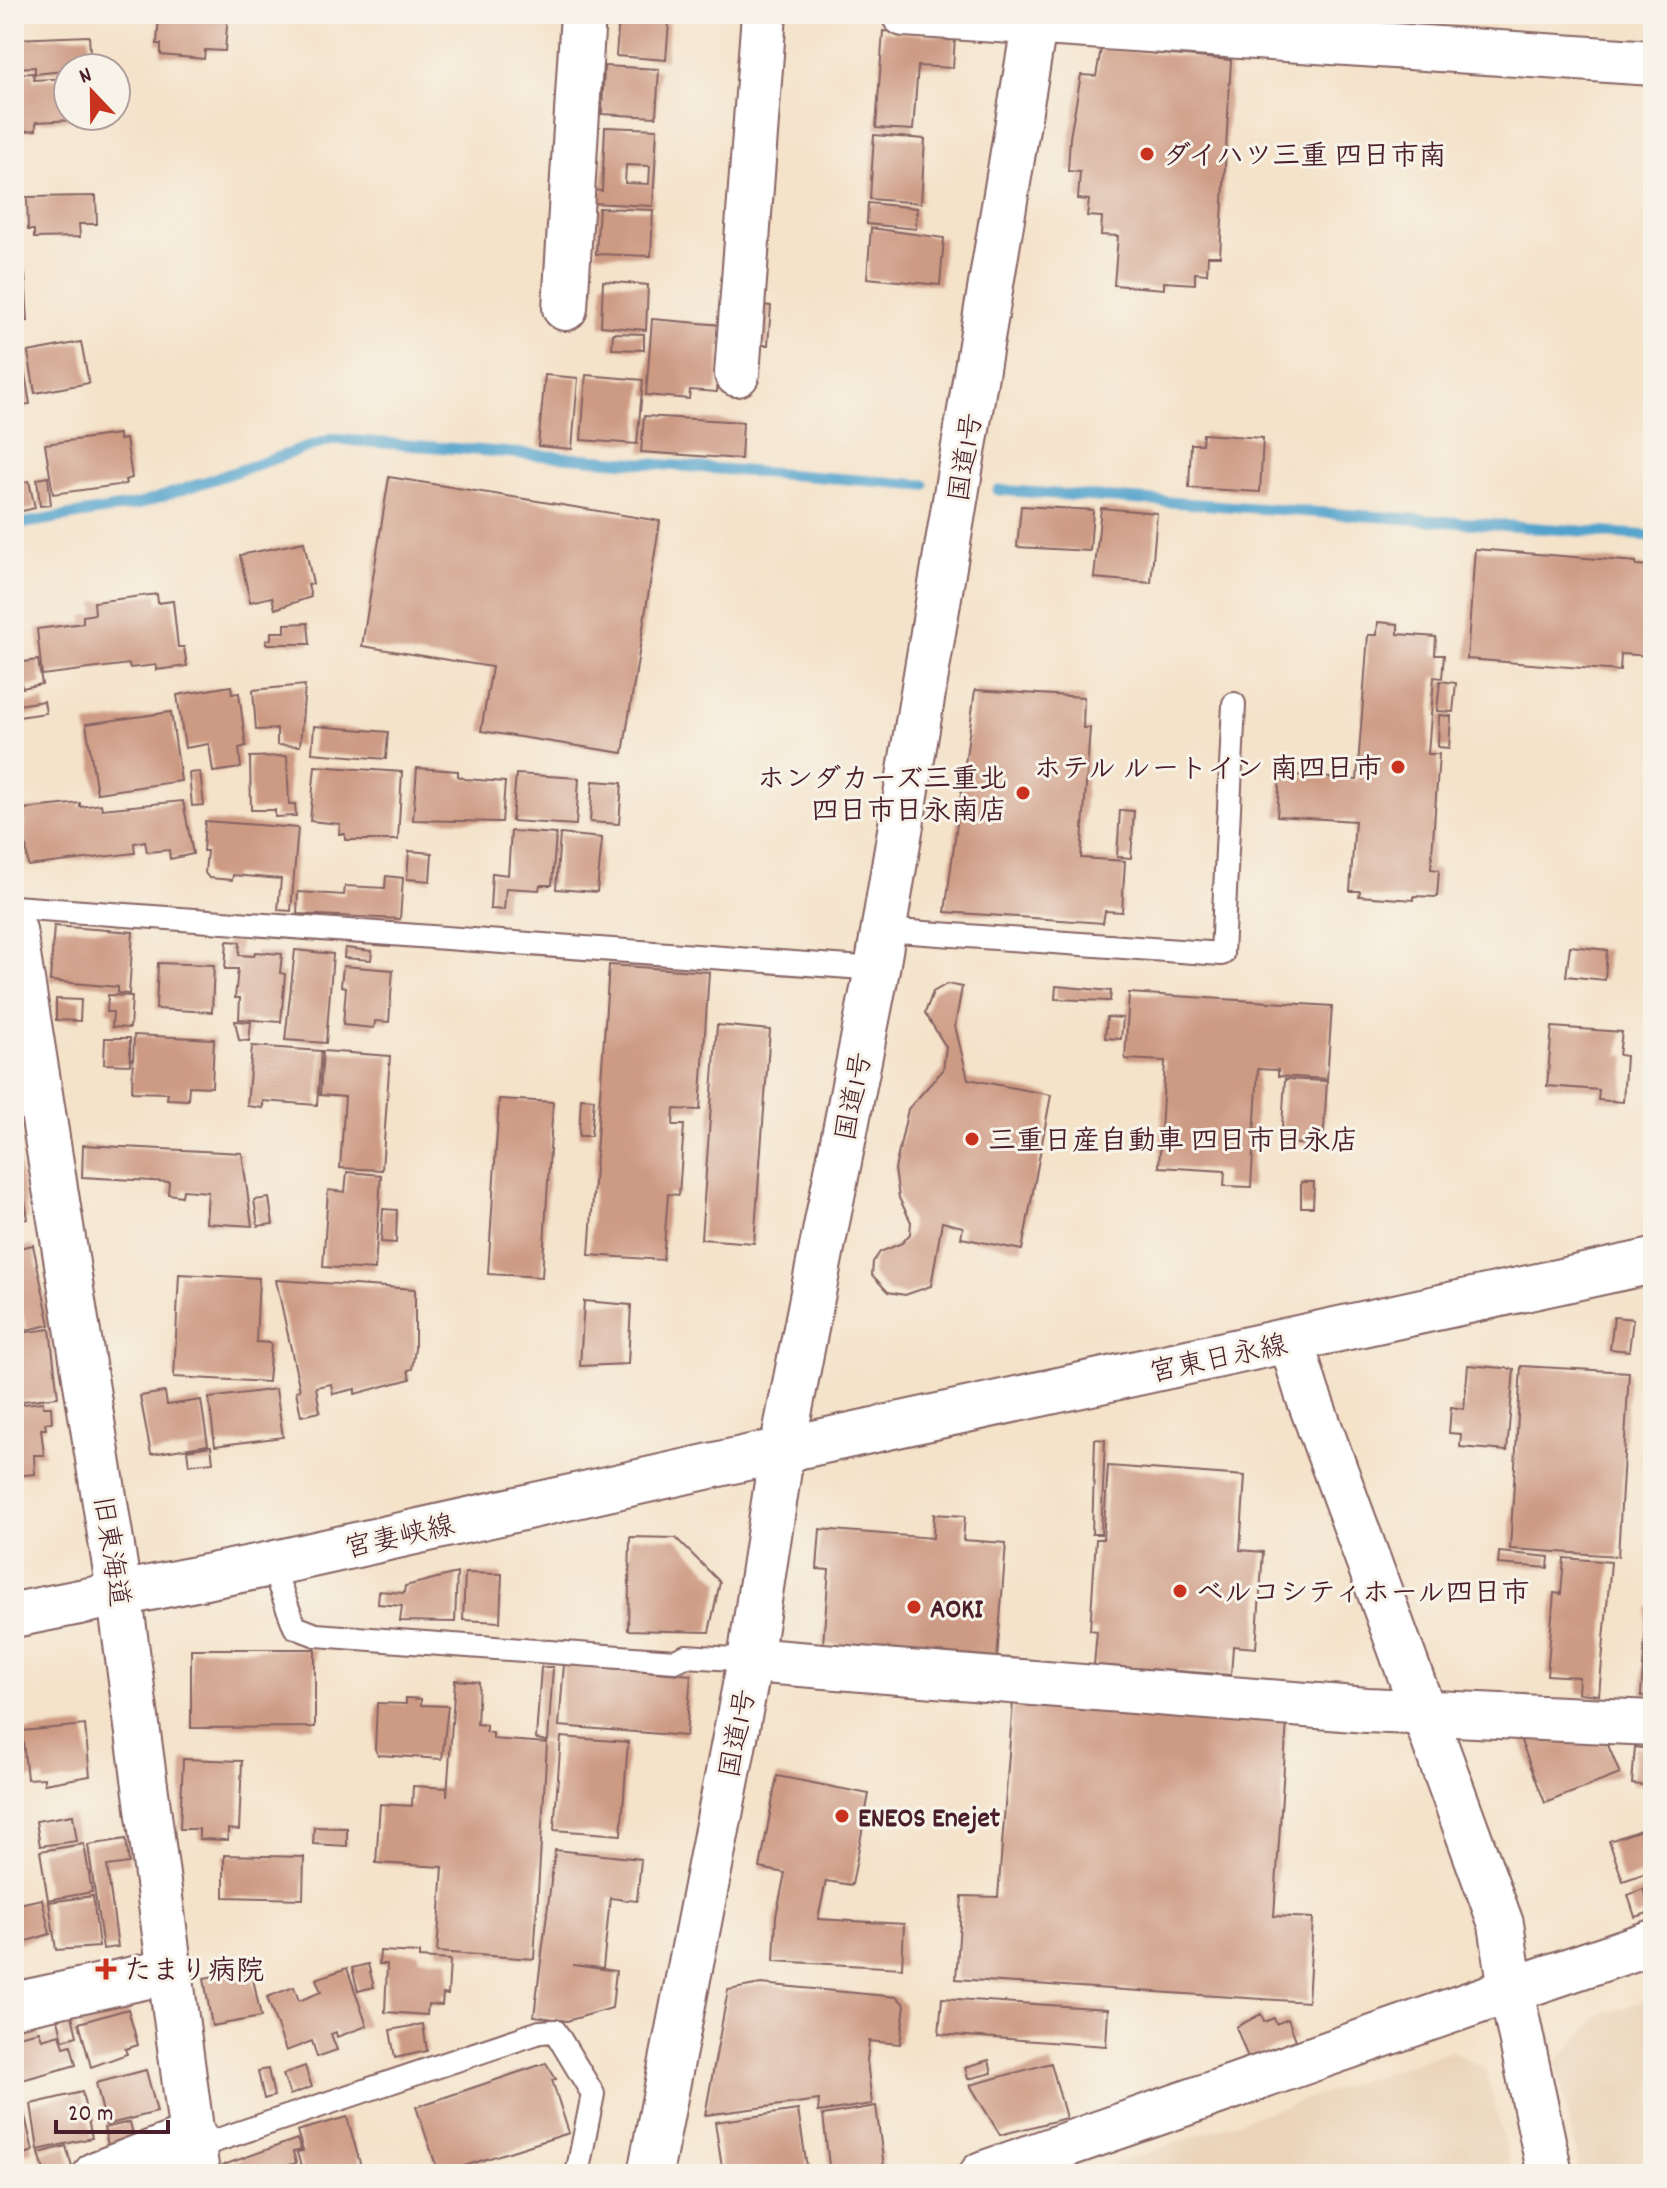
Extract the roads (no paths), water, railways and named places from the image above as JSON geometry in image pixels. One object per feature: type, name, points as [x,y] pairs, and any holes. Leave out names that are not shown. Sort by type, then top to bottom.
[{"type":"main road","points":[[565,308],[583,14]]},
{"type":"main road","points":[[737,374],[764,14]]},
{"type":"main road","points":[[904,14],[1035,18],[1653,63]]},
{"type":"main road","name":"国道1号","points":[[650,2174],[750,1660],[782,1450],[880,950],[1035,18]]},
{"type":"main road","name":"旧東海道","points":[[14,930],[119,1591],[195,2153]]},
{"type":"main road","name":"宮東日永線","points":[[782,1450],[1653,1261]]},
{"type":"main road","points":[[1291,1341],[1307,1393],[1501,1924],[1511,1990],[1550,2174]]},
{"type":"main road","name":"宮妻峡線","points":[[14,1615],[119,1591],[271,1564],[782,1450]]},
{"type":"main road","points":[[750,1660],[1367,1710],[1653,1723]]},
{"type":"main road","points":[[982,2174],[1653,1942]]},
{"type":"main road","points":[[14,2005],[171,1971]]},
{"type":"main road","points":[[96,2174],[195,2153]]},
{"type":"lane","points":[[14,907],[880,950],[1222,954],[1234,704]]},
{"type":"lane","points":[[271,1564],[295,1627],[316,1635],[675,1661],[686,1656],[750,1660]]},
{"type":"lane","points":[[195,2153],[525,2036],[555,2031],[593,2094],[577,2174]]},
{"type":"waterway","points":[[14,525],[140,504],[332,439],[924,485]]},
{"type":"waterway","points":[[998,490],[1653,536]]},
{"type":"place","name":"ダイハツ三重 四日市南","points":[[1147,154]]},
{"type":"place","name":"ホテル ルートイン 南四日市","points":[[1398,767]]},
{"type":"place","name":"ホンダカーズ三重北 四日市日永南店","points":[[1023,793]]},
{"type":"place","name":"三重日産自動車 四日市日永店","points":[[972,1139]]},
{"type":"place","name":"ベルコシティホール四日市","points":[[1180,1591]]},
{"type":"place","name":"AOKI","points":[[914,1607]]},
{"type":"place","name":"ENEOS Enejet","points":[[842,1816]]},
{"type":"place","name":"たまり病院","points":[[106,1969]]}]
